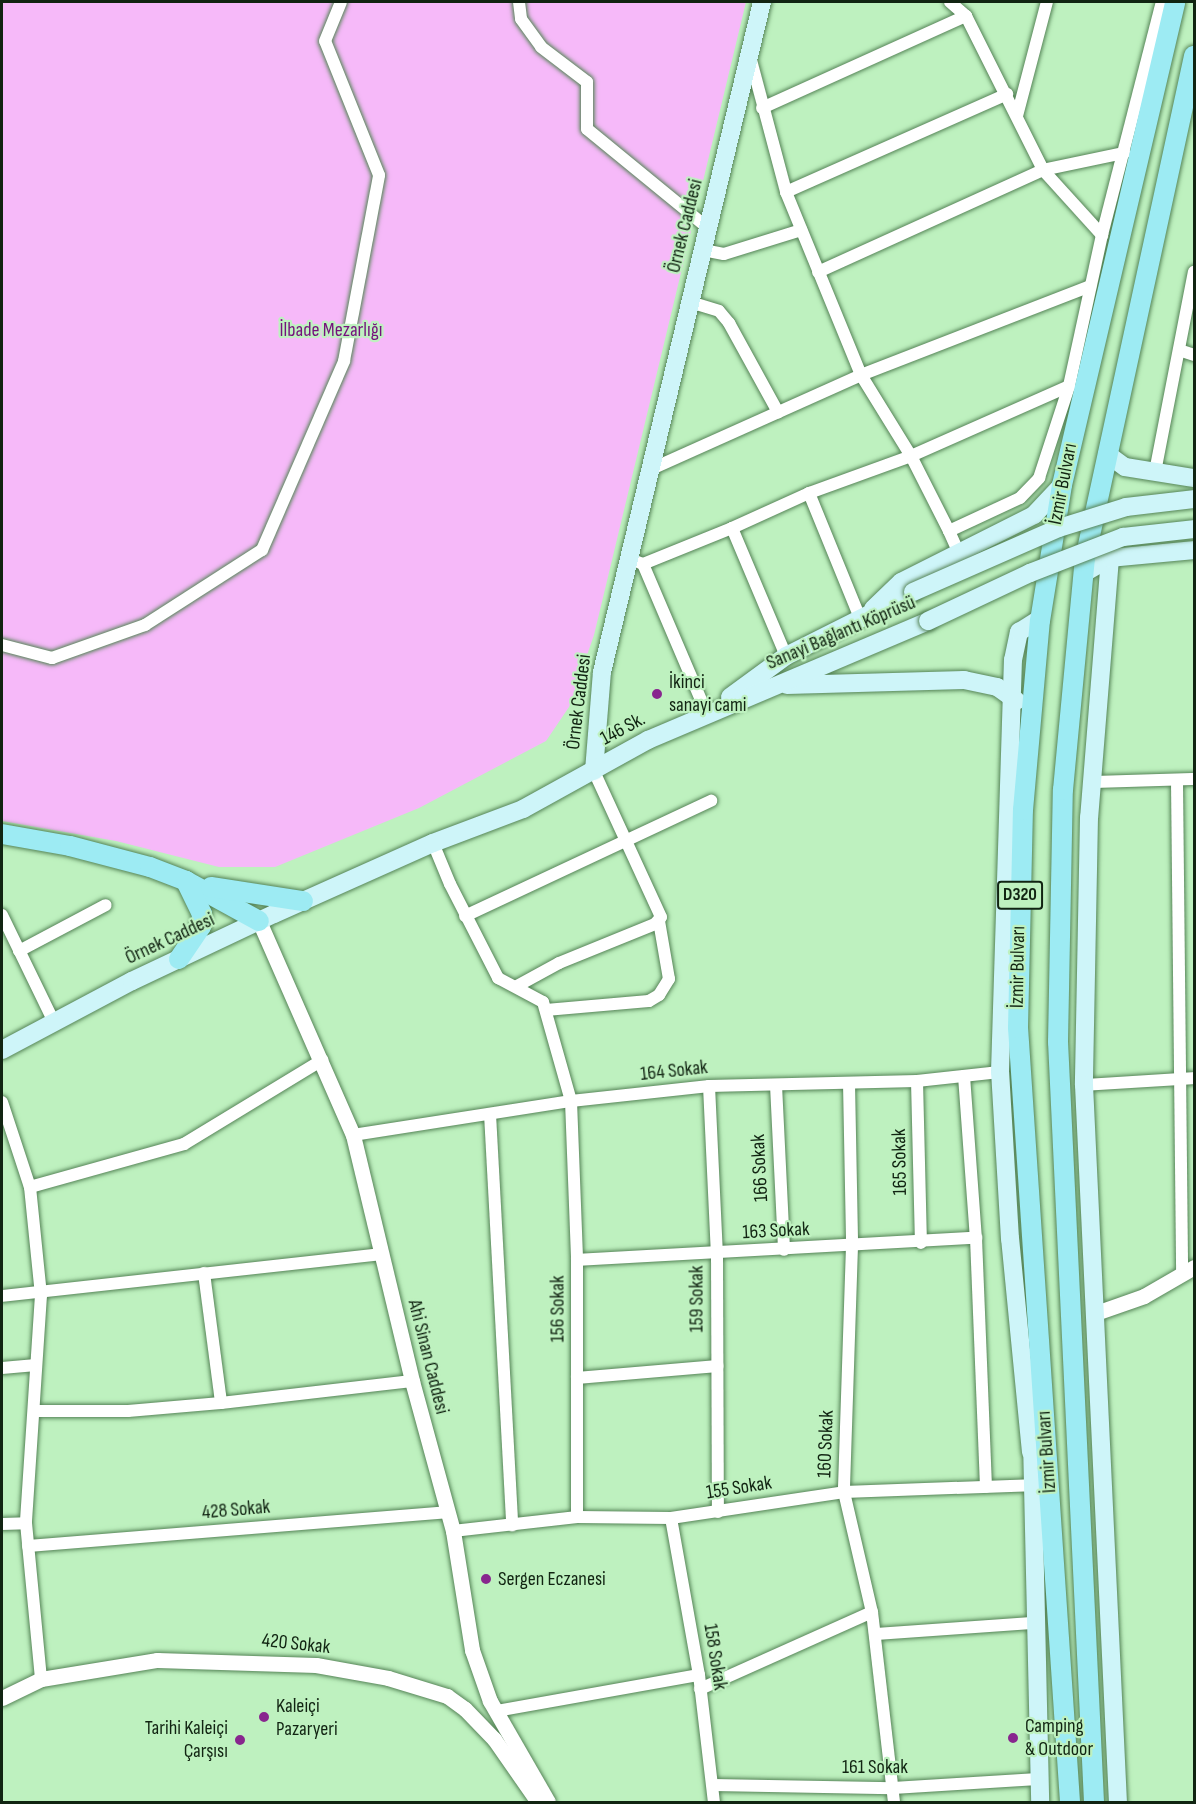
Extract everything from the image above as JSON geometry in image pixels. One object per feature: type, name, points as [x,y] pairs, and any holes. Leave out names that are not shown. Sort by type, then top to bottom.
[{"type":"main road","name":"Örnek Caddesi","points":[[2,1050],[179,959],[259,921],[433,843],[523,809],[594,771],[602,672],[636,562],[649,470],[762,2]]},
{"type":"main road","name":"İzmir Bulvarı","points":[[1070,1803],[1018,1028],[1023,810],[1040,619],[1062,485],[1175,2]]},
{"type":"main road","name":"İzmir Bulvarı","points":[[1094,1803],[1066,1270],[1058,1042],[1063,801],[1084,573],[1107,454],[1194,56]]},
{"type":"main road","points":[[1107,454],[1120,466],[1194,478]]},
{"type":"main road","points":[[865,615],[894,586],[1034,515],[1062,485]]},
{"type":"main road","name":"Sanayi Bağlantı Köprüsü","points":[[707,714],[786,656],[913,592],[1059,528],[1126,507],[1194,499]]},
{"type":"main road","name":"Sanayi Bağlantı Köprüsü","points":[[707,714],[928,621],[1030,573],[1123,537],[1194,529]]},
{"type":"main road","points":[[1084,573],[1110,558],[1194,550]]},
{"type":"main road","points":[[1110,558],[1092,782],[1084,956],[1084,1085],[1118,1803]]},
{"type":"main road","points":[[1031,1452],[1010,1239],[1000,1072],[1010,697],[1016,637],[1023,627],[1040,619]]},
{"type":"main road","points":[[776,685],[964,680],[997,687],[1010,697],[1032,708]]},
{"type":"main road","name":"146 Sk.","points":[[594,771],[648,740],[707,714]]},
{"type":"main road","points":[[2,834],[70,846],[150,867],[186,881],[259,921]]},
{"type":"main road","points":[[186,881],[251,896],[303,901]]},
{"type":"main road","points":[[179,959],[201,926],[202,914],[186,881]]},
{"type":"main road","points":[[1066,1270],[1093,1310]]},
{"type":"main road","points":[[1037,1305],[1031,1485],[1033,1623],[1040,1803]]},
{"type":"street","points":[[2,645],[52,658],[145,625],[262,550],[344,361],[379,175],[325,41],[341,2]]},
{"type":"street","points":[[519,2],[521,19],[541,47],[587,82],[587,129],[708,228]]},
{"type":"street","points":[[950,2],[966,16],[1043,170],[1102,235]]},
{"type":"street","points":[[1017,116],[1047,2]]},
{"type":"street","points":[[949,531],[1020,498],[1039,478],[1069,386],[1102,235],[1162,2]]},
{"type":"street","points":[[762,108],[966,16]]},
{"type":"street","points":[[749,54],[786,192],[861,375],[911,456],[959,553]]},
{"type":"street","points":[[786,192],[1007,94]]},
{"type":"street","points":[[818,272],[1043,170],[1124,153]]},
{"type":"street","points":[[703,250],[724,254],[801,230]]},
{"type":"street","points":[[1155,472],[1194,272]]},
{"type":"street","points":[[649,470],[861,375],[1090,286]]},
{"type":"street","points":[[690,302],[719,311],[729,323],[778,412]]},
{"type":"street","points":[[1179,350],[1194,355]]},
{"type":"street","points":[[707,714],[636,562],[732,528],[809,493],[911,456],[1069,386]]},
{"type":"street","points":[[809,493],[865,615]]},
{"type":"street","points":[[732,528],[786,656]]},
{"type":"street","points":[[433,843],[465,916],[498,978],[517,986],[543,1002],[546,1010],[649,1001],[659,995],[669,979],[659,915],[594,771]]},
{"type":"street","points":[[1092,782],[1177,782],[1194,779]]},
{"type":"street","points":[[1093,1310],[1144,1296],[1188,1270],[1178,1078],[1177,782]]},
{"type":"street","points":[[465,916],[626,838],[711,801]]},
{"type":"street","points":[[19,951],[106,905]]},
{"type":"street","points":[[2,915],[54,1022]]},
{"type":"street","points":[[517,986],[659,915]]},
{"type":"street","name":"Ahi Sinan Caddesi","points":[[259,921],[353,1135],[412,1381],[453,1531],[472,1650],[496,1711],[548,1803]]},
{"type":"street","name":"156 Sokak","points":[[546,1010],[571,1101],[578,1260],[576,1517]]},
{"type":"street","points":[[30,1187],[184,1144],[322,1060]]},
{"type":"street","name":"164 Sokak","points":[[353,1135],[571,1101],[709,1086],[917,1081],[1000,1072]]},
{"type":"street","points":[[964,1076],[976,1238],[986,1487]]},
{"type":"street","points":[[1084,1085],[1194,1078]]},
{"type":"street","name":"165 Sokak","points":[[917,1081],[921,1243]]},
{"type":"street","name":"160 Sokak","points":[[849,1083],[852,1246],[844,1492],[872,1612],[894,1803]]},
{"type":"street","name":"166 Sokak","points":[[776,1084],[784,1250]]},
{"type":"street","name":"159 Sokak","points":[[709,1086],[717,1253],[718,1512]]},
{"type":"street","points":[[2,1102],[30,1187],[41,1295],[26,1523],[41,1679]]},
{"type":"street","points":[[490,1114],[512,1524]]},
{"type":"street","name":"163 Sokak","points":[[578,1260],[921,1243],[976,1238]]},
{"type":"street","points":[[2,1296],[41,1295],[204,1273],[381,1254]]},
{"type":"street","points":[[204,1273],[221,1403]]},
{"type":"street","points":[[2,1368],[36,1365]]},
{"type":"street","points":[[577,1378],[717,1366]]},
{"type":"street","points":[[34,1411],[128,1411],[221,1403],[412,1381]]},
{"type":"street","name":"155 Sokak","points":[[453,1531],[576,1517],[671,1518],[844,1492],[1031,1485]]},
{"type":"street","name":"428 Sokak","points":[[28,1546],[447,1512]]},
{"type":"street","name":"158 Sokak","points":[[671,1518],[699,1676],[714,1803]]},
{"type":"street","points":[[2,1524],[26,1523]]},
{"type":"street","points":[[700,1689],[872,1612]]},
{"type":"street","points":[[875,1634],[1033,1623]]},
{"type":"street","name":"420 Sokak","points":[[2,1698],[41,1679],[157,1660],[293,1663],[388,1678],[447,1696],[465,1709],[494,1739],[538,1803]]},
{"type":"street","points":[[496,1711],[699,1676]]},
{"type":"street","name":"161 Sokak","points":[[713,1785],[893,1788],[1038,1779]]},
{"type":"green space","name":"İlbade Mezarlığı","points":[[2,2],[746,2],[594,635],[569,707],[546,741],[419,808],[275,867],[219,867],[116,841],[2,821]]},
{"type":"place","name":"İkinci sanayi cami","points":[[657,694]]},
{"type":"place","name":"Sergen Eczanesi","points":[[486,1579]]},
{"type":"place","name":"Kaleiçi Pazaryeri","points":[[264,1717]]},
{"type":"place","name":"Camping & Outdoor","points":[[1013,1738]]},
{"type":"place","name":"Tarihi Kaleiçi Çarşısı","points":[[240,1740]]}]
